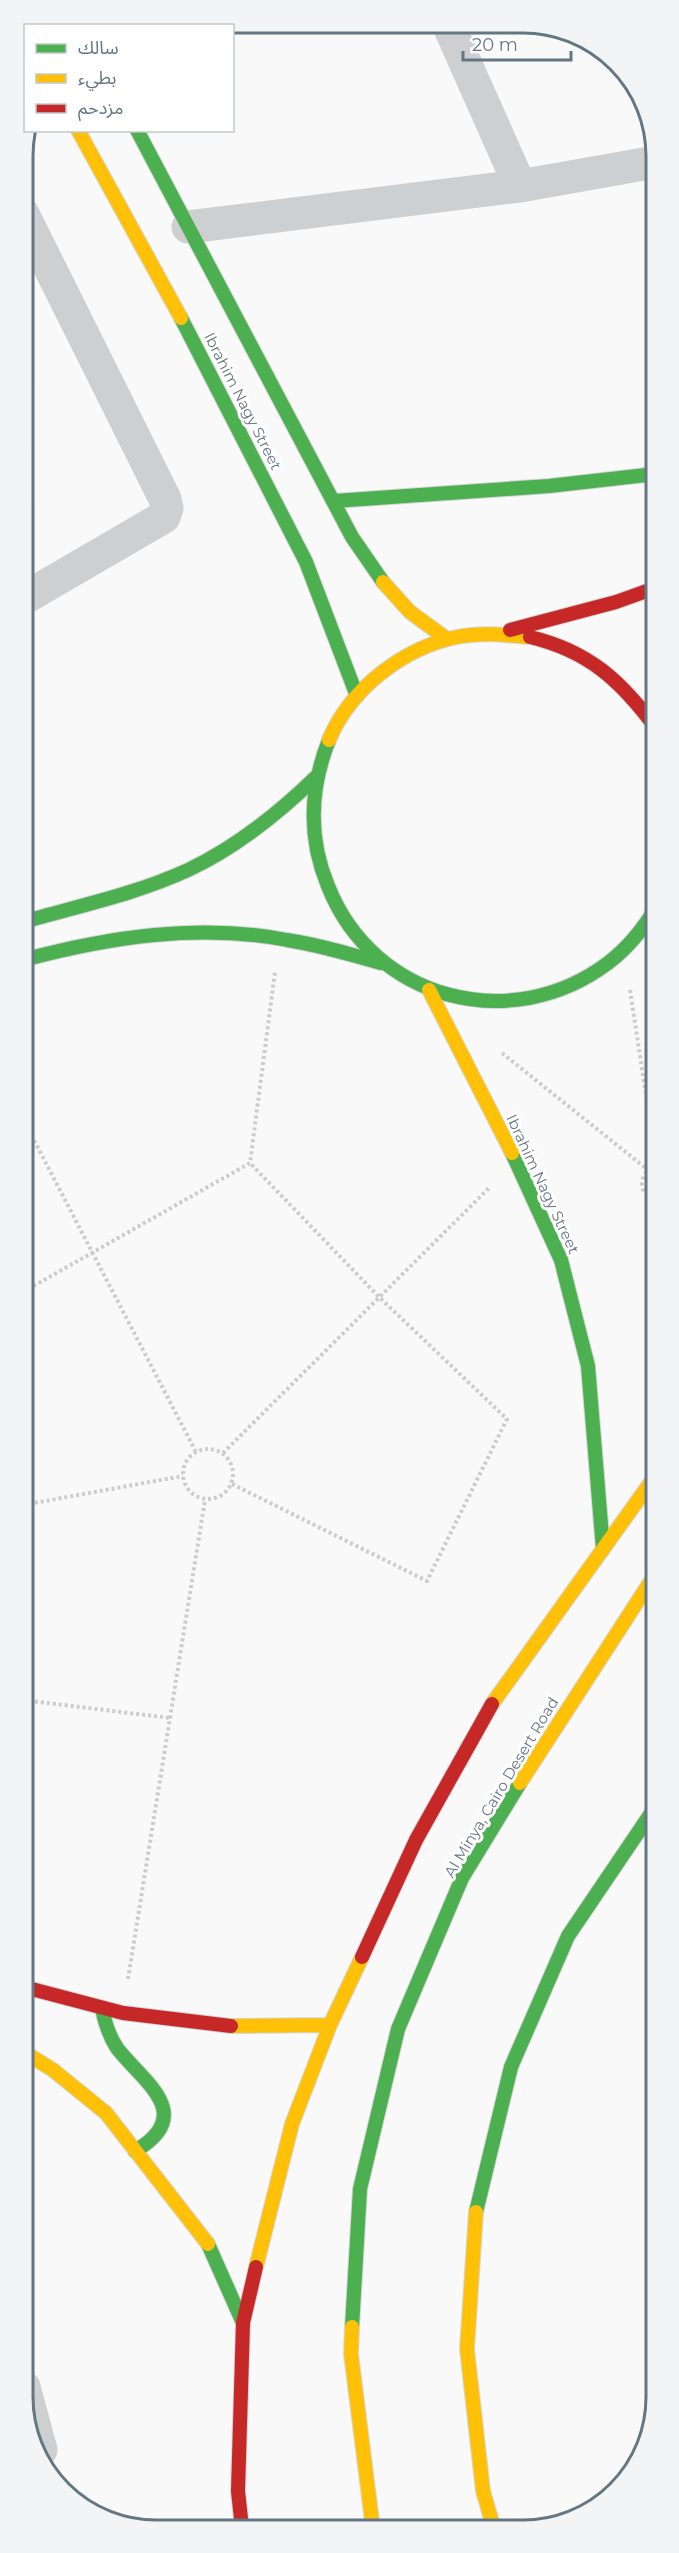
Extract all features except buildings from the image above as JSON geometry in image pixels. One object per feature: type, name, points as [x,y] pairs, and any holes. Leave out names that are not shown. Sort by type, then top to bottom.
[{"type":"main road","name":"Ibrahim Nagy Street","points":[[79,132],[200,352],[306,562],[357,696]]},
{"type":"main road","points":[[138,132],[352,537],[378,577],[410,612],[447,639]]},
{"type":"main road","points":[[334,501],[549,486],[646,475]]},
{"type":"main road","points":[[500,633],[616,602],[646,592]]},
{"type":"main road","points":[[646,711],[624,685],[597,664],[567,647],[545,640],[500,633],[474,634],[447,639],[413,652],[382,671],[357,696],[339,720],[326,747],[316,776],[312,806],[312,836],[328,894],[343,920],[361,944],[384,964],[429,990],[458,998],[488,1002],[528,999],[576,984],[601,969],[624,949],[646,921]]},
{"type":"main road","points":[[33,919],[152,884],[188,870],[256,831],[288,805],[316,776]]},
{"type":"main road","points":[[33,957],[71,946],[134,935],[197,932],[279,939],[322,946],[384,964]]},
{"type":"main road","name":"Ibrahim Nagy Street","points":[[429,990],[516,1161],[561,1260],[588,1366],[603,1549]]},
{"type":"main road","points":[[241,2520],[238,2492],[243,2323],[265,2225],[292,2124],[330,2025],[416,1840],[494,1702],[646,1489]]},
{"type":"main road","name":"Al Minya, Cairo Desert Road","points":[[371,2520],[351,2354],[360,2189],[398,2029],[462,1878],[552,1731],[646,1588]]},
{"type":"main road","points":[[491,2520],[483,2491],[467,2349],[476,2206],[510,2067],[568,1936],[646,1821]]},
{"type":"main road","points":[[33,1989],[123,2013],[226,2026],[330,2025]]},
{"type":"main road","points":[[102,2008],[112,2040],[122,2055],[155,2087],[162,2102],[163,2117],[158,2131],[148,2143],[135,2151]]},
{"type":"main road","points":[[33,2058],[53,2070],[106,2113],[205,2238],[243,2323]]},
{"type":"street","points":[[452,33],[520,186]]},
{"type":"street","points":[[188,227],[520,186],[646,164]]},
{"type":"street","points":[[33,234],[165,499],[167,508],[164,517],[33,593]]},
{"type":"path","points":[[250,1163],[279,939]]},
{"type":"path","points":[[624,949],[646,1096]]},
{"type":"path","points":[[500,1051],[646,1167]]},
{"type":"path","points":[[33,1138],[94,1251],[196,1452]]},
{"type":"path","points":[[223,1453],[516,1161]]},
{"type":"path","points":[[33,1286],[250,1163]]},
{"type":"path","points":[[232,1484],[428,1581],[507,1419],[379,1297],[250,1163]]},
{"type":"path","points":[[646,1170],[642,1176],[641,1185],[646,1194]]},
{"type":"path","points":[[205,1449],[223,1453],[234,1473],[232,1484],[226,1494],[216,1500],[205,1500],[194,1496],[186,1488],[183,1476],[188,1458],[205,1449]]},
{"type":"path","points":[[33,1503],[183,1476]]},
{"type":"path","points":[[123,2013],[205,1500]]},
{"type":"path","points":[[33,1701],[170,1718]]},
{"type":"traffic: fast","points":[[138,132],[352,537],[383,582]]},
{"type":"traffic: fast","points":[[181,318],[306,562],[357,696]]},
{"type":"traffic: fast","points":[[334,501],[549,486],[646,475]]},
{"type":"traffic: fast","points":[[329,740],[318,776],[314,813],[317,850],[328,886],[349,925],[377,956],[411,980],[448,995],[489,1001],[530,998],[570,985],[608,963],[635,938],[646,923]]},
{"type":"traffic: fast","points":[[33,919],[127,893],[206,861],[257,828],[317,776]]},
{"type":"traffic: fast","points":[[33,958],[121,939],[187,933],[221,933],[299,942],[381,963]]},
{"type":"traffic: fast","points":[[512,1153],[561,1260],[588,1366],[603,1549]]},
{"type":"traffic: fast","points":[[352,2327],[360,2189],[398,2029],[462,1878],[520,1783]]},
{"type":"traffic: fast","points":[[476,2212],[511,2067],[568,1936],[646,1821]]},
{"type":"traffic: fast","points":[[102,2009],[117,2048],[150,2085],[164,2111],[162,2124],[153,2137],[135,2151]]},
{"type":"traffic: fast","points":[[208,2244],[243,2323]]},
{"type":"traffic: slow","points":[[79,132],[181,318]]},
{"type":"traffic: slow","points":[[383,582],[410,612],[447,639]]},
{"type":"traffic: slow","points":[[329,740],[338,721],[364,688],[398,661],[417,651],[437,642],[466,635],[494,634],[530,637]]},
{"type":"traffic: slow","points":[[429,990],[512,1153]]},
{"type":"traffic: slow","points":[[492,1704],[646,1489]]},
{"type":"traffic: slow","points":[[520,1783],[646,1588]]},
{"type":"traffic: slow","points":[[256,2267],[292,2124],[330,2025],[362,1957]]},
{"type":"traffic: slow","points":[[231,2026],[330,2025]]},
{"type":"traffic: slow","points":[[33,2058],[53,2070],[106,2113],[208,2244]]},
{"type":"traffic: slow","points":[[476,2212],[467,2349],[483,2491],[491,2520]]},
{"type":"traffic: slow","points":[[352,2327],[351,2354],[372,2520]]},
{"type":"traffic: jam","points":[[510,630],[616,602],[646,591]]},
{"type":"traffic: jam","points":[[530,637],[570,651],[602,670],[630,696],[646,715]]},
{"type":"traffic: jam","points":[[362,1957],[416,1840],[492,1704]]},
{"type":"traffic: jam","points":[[33,1989],[123,2013],[231,2026]]},
{"type":"traffic: jam","points":[[241,2520],[238,2491],[243,2323],[256,2267]]}]
